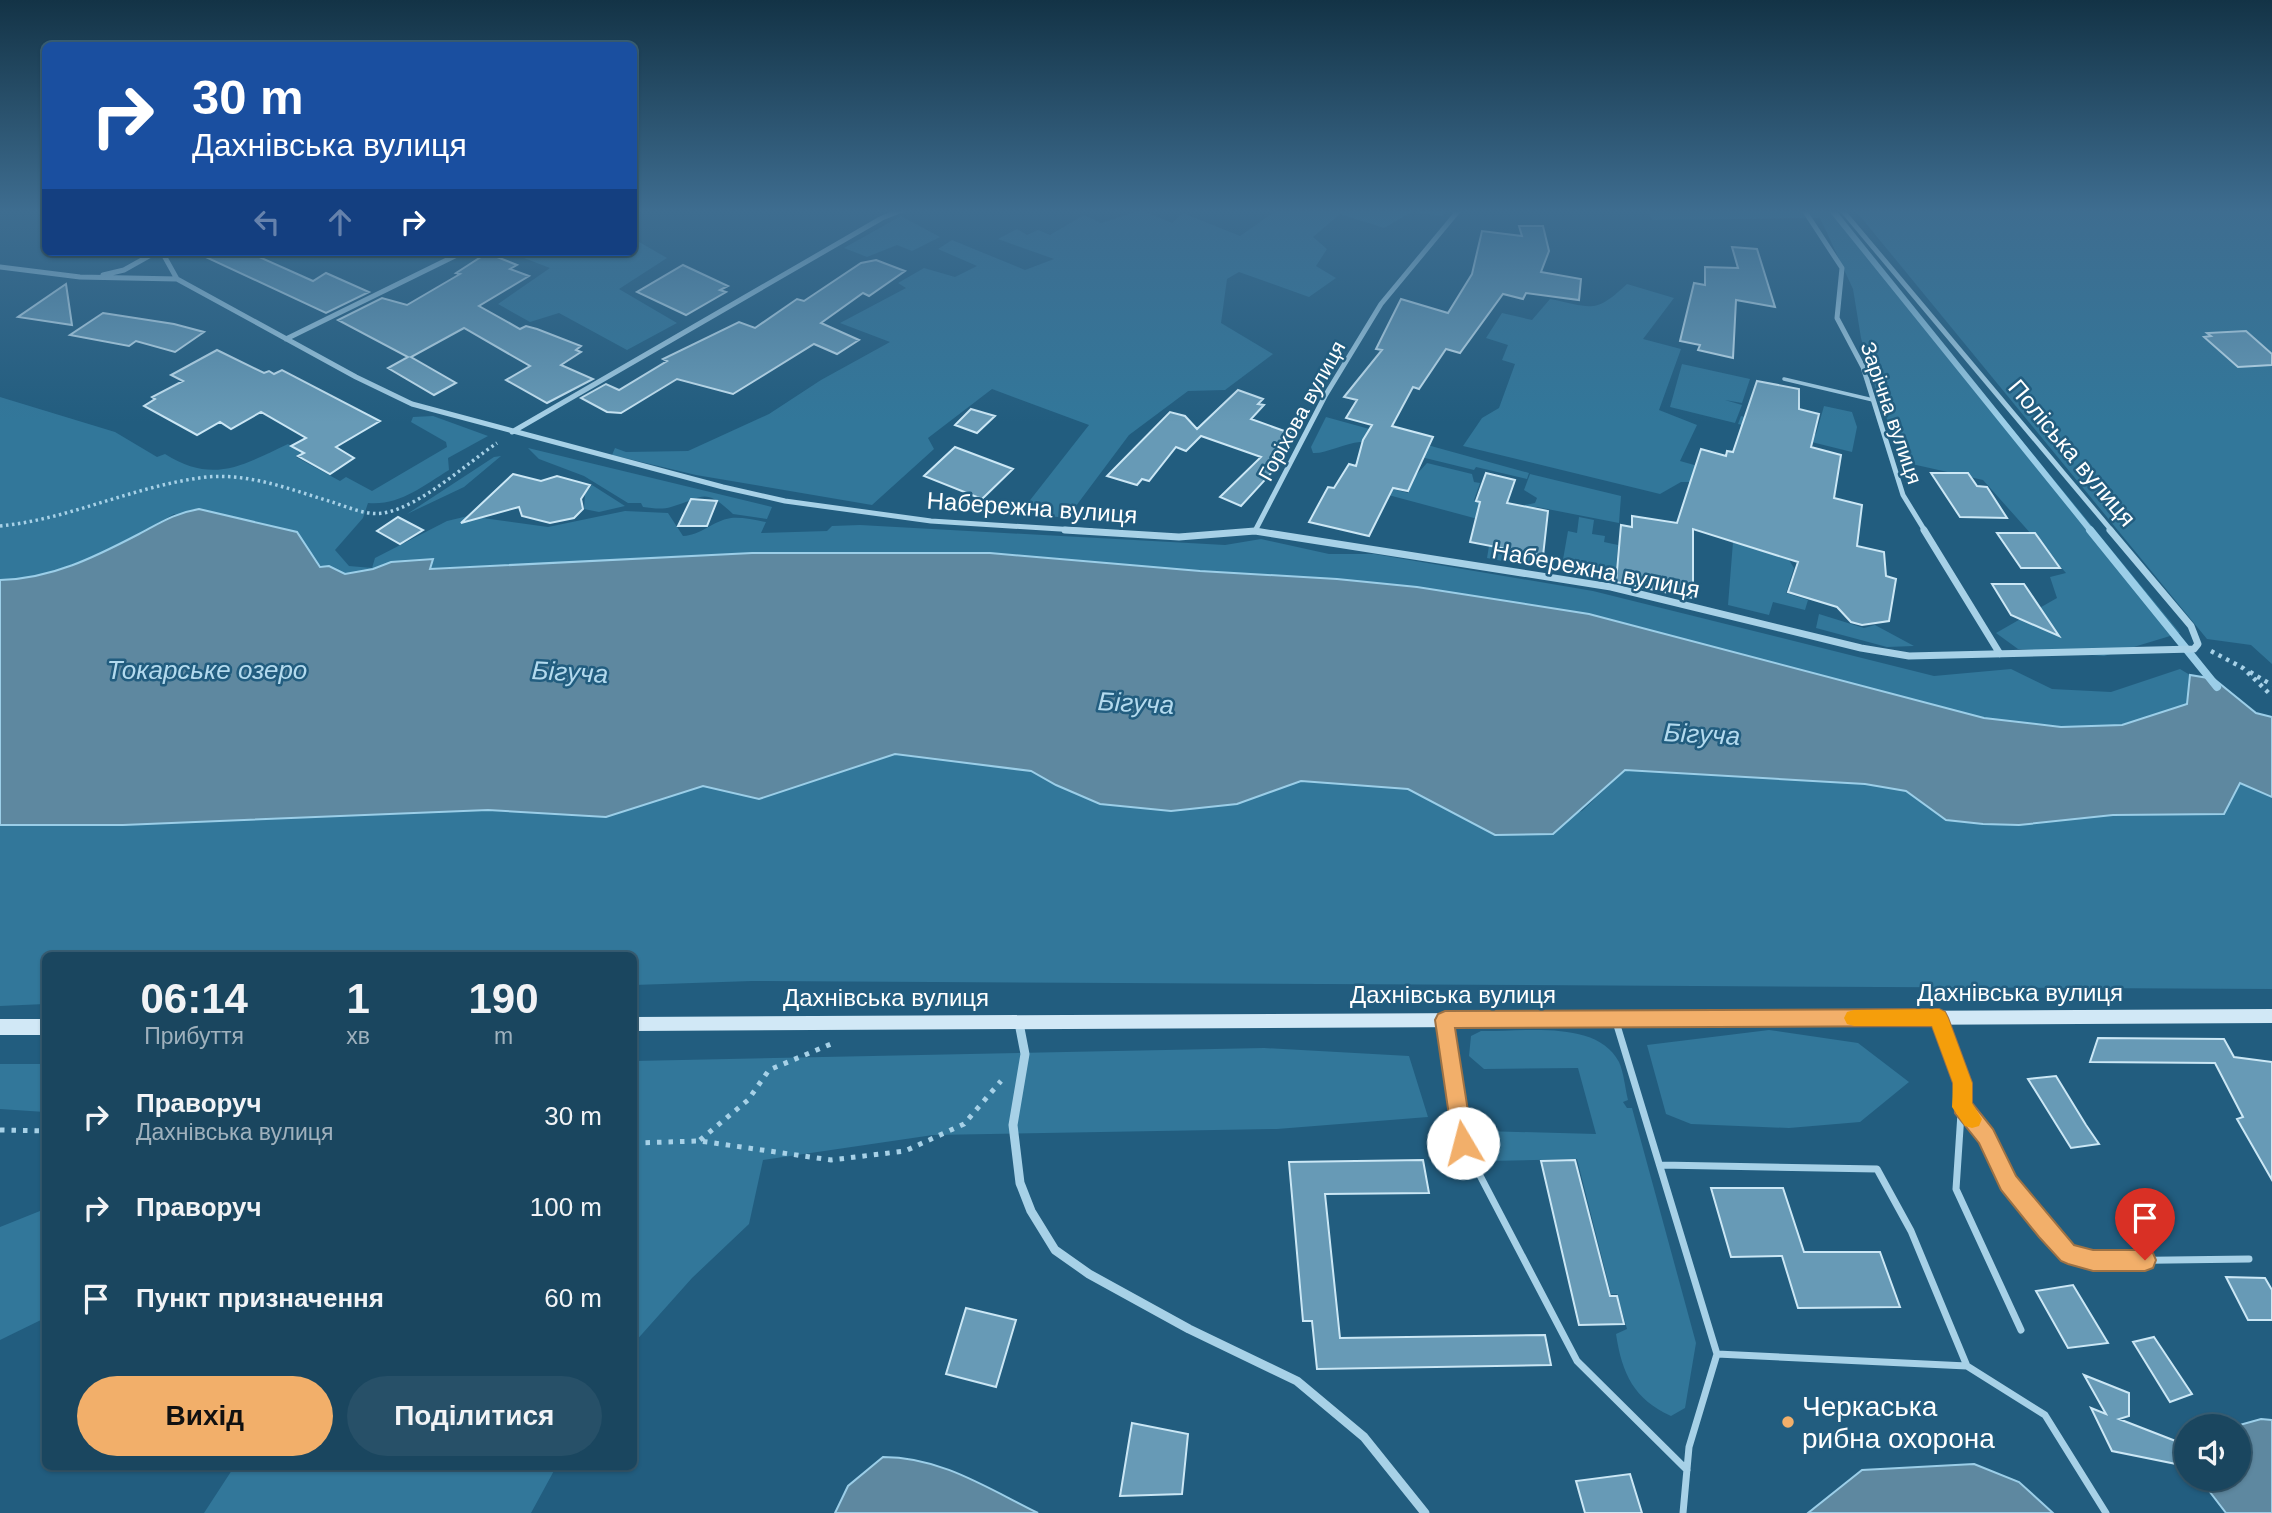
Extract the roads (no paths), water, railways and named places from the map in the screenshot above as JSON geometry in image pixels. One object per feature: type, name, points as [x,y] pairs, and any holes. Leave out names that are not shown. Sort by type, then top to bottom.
[{"type":"street","name":"Набережна вулиця","points":[[180,281],[412,404],[723,488],[863,514],[931,521],[1179,537],[1255,531],[1611,587],[1897,654],[2095,653]]},
{"type":"street","points":[[286,339],[405,281]]},
{"type":"street","points":[[512,432],[774,281]]},
{"type":"street","name":"Горіхова вулиця","points":[[1255,531],[1325,396],[1381,304],[1400,281]]},
{"type":"street","name":"Зарічна вулиця","points":[[1841,281],[1837,317],[1863,367],[1903,495],[2000,654]]},
{"type":"street","name":"Поліська вулиця","points":[[1901,281],[2191,626],[2196,646],[2167,651],[2095,653]]},
{"type":"street","name":"Дахнівська вулиця","points":[[637,1024],[2272,1016]]},
{"type":"street","points":[[1018,1022],[1025,1054],[1013,1125],[1020,1183],[1031,1211],[1055,1250],[1089,1275],[1189,1329],[1297,1381],[1364,1437],[1424,1513]]},
{"type":"street","points":[[0,1027],[42,1027]]},
{"type":"lane","points":[[1784,379],[1873,400]]},
{"type":"lane","points":[[1939,1018],[1963,1083],[1955,1189],[2021,1330]]},
{"type":"lane","points":[[1615,1019],[1717,1354],[1689,1447],[1683,1513]]},
{"type":"lane","points":[[1445,1020],[1463,1143],[1577,1361],[1687,1471]]},
{"type":"lane","points":[[1962,1107],[1986,1136],[2009,1183],[2068,1254],[2093,1261],[2249,1259]]},
{"type":"lane","points":[[1661,1165],[1877,1169],[1911,1231],[1967,1366]]},
{"type":"lane","points":[[1717,1354],[1967,1366],[2045,1415],[2106,1513]]},
{"type":"water","name":"Токарське озеро","points":[[199,509],[297,532],[320,567],[329,566],[345,574],[373,569],[391,562],[433,559],[430,569],[752,553],[990,553],[1417,587],[1589,614],[1984,718],[2061,727],[2122,725],[2187,704],[2190,675],[2214,679],[2256,713],[2272,717],[2272,797],[2240,783],[2224,814],[2113,815],[2019,825],[1983,824],[1946,820],[1906,791],[1865,784],[1625,770],[1553,834],[1495,835],[1408,789],[1301,781],[1237,804],[1171,811],[1100,804],[1031,771],[895,754],[759,799],[703,786],[606,817],[488,810],[123,825],[0,825],[0,580],[37,576],[72,565],[168,519]]},
{"type":"water","points":[[2272,1420],[2272,1513],[2226,1513],[2209,1491],[2251,1491],[2251,1422]]},
{"type":"water","points":[[883,1457],[904,1458],[944,1468],[1038,1513],[835,1513],[848,1486]]},
{"type":"water","points":[[1974,1464],[2019,1482],[2053,1513],[1808,1513],[1862,1470]]},
{"type":"waterway","points":[[1889,281],[2091,531]]},
{"type":"waterway","points":[[2090,530],[2217,687]]},
{"type":"place","name":"Черкаська рибна охорона","points":[[1788,1422]]},
{"type":"water label","name":"Бігуча","points":[[570,672]]},
{"type":"water label","name":"Бігуча","points":[[1136,703]]},
{"type":"water label","name":"Бігуча","points":[[1702,734]]}]
